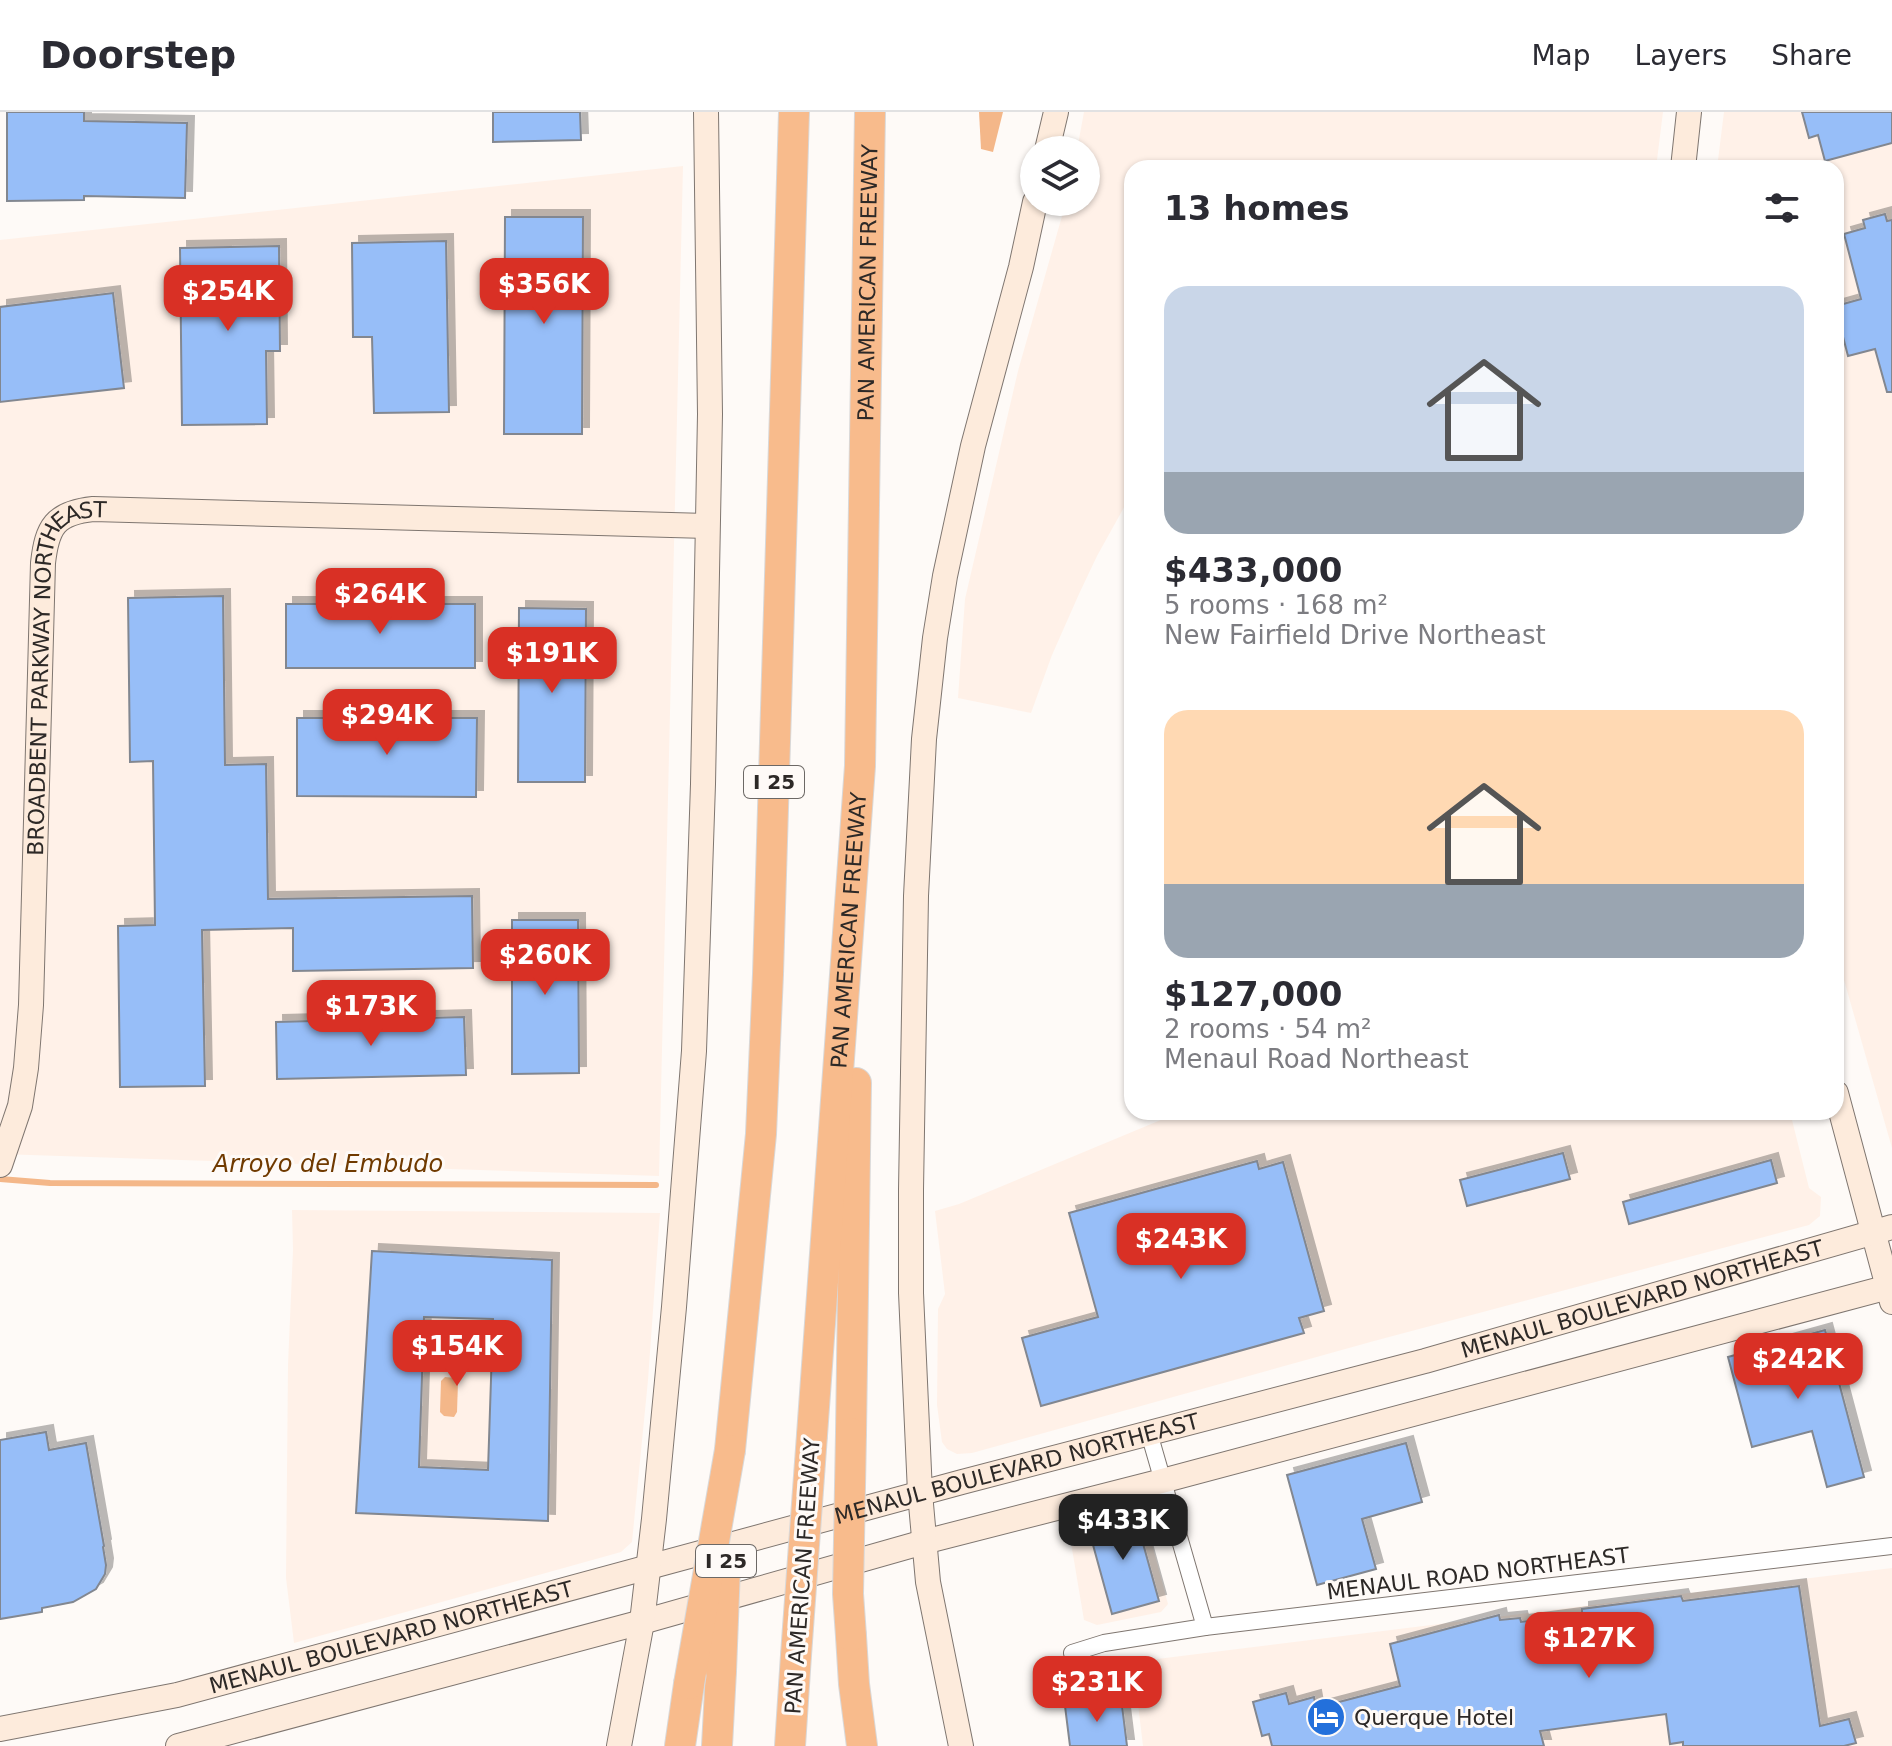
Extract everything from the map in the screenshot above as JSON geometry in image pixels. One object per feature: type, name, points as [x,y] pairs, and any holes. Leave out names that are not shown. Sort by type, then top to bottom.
[{"type":"highway","name":"I 25","points":[[717,1746],[730,1450],[762,1102],[794,112]]},
{"type":"highway","name":"PAN AMERICAN FREEWAY","points":[[790,1746],[860,766],[870,112]]},
{"type":"highway","points":[[860,766],[848,1594],[862,1746]]},
{"type":"highway","points":[[680,1746],[730,1450]]},
{"type":"main road","points":[[619,1746],[649,1566],[694,1051],[703,784],[710,386],[706,112]]},
{"type":"main road","points":[[1050,136],[1056,112]]},
{"type":"main road","points":[[1684,160],[1689,112]]},
{"type":"main road","points":[[961,1746],[928,1582],[920,1493],[911,1293],[916,896],[924,739],[945,576],[973,446],[1032,216]]},
{"type":"main road","name":"BROADBENT PARKWAY NORTHEAST","points":[[0,1165],[20,1106],[26,1068],[32,991],[43,563],[45,542],[58,520],[73,512],[93,509],[707,526]]},
{"type":"main road","points":[[178,1746],[642,1622],[924,1542],[1891,1292],[1882,1230],[1844,1117]]},
{"type":"main road","name":"MENAUL BOULEVARD NORTHEAST","points":[[0,1729],[177,1695],[920,1493],[1425,1361],[1882,1230]]},
{"type":"street","points":[[1149,1433],[1205,1627]]},
{"type":"street","name":"MENAUL ROAD NORTHEAST","points":[[1072,1653],[1104,1643],[1205,1627],[1892,1546]]},
{"type":"shaded area","points":[[979,112],[1003,112],[993,152],[981,149]]},
{"type":"shaded area","points":[[1084,112],[1663,112],[1657,160],[1124,160],[1124,507],[1079,594],[1031,713],[958,698],[965,599],[1018,371],[1062,216],[1100,216],[1100,136],[1080,136]]},
{"type":"shaded area","points":[[1724,112],[1892,112],[1892,1148],[1844,980],[1844,160],[1718,160]]},
{"type":"shaded area","points":[[683,166],[659,1176],[0,1154],[0,240]]},
{"type":"shaded area","points":[[1161,1120],[1792,1120],[1809,1188],[1821,1197],[1820,1216],[1809,1225],[1374,1341],[972,1453],[957,1454],[942,1442],[937,1405],[938,1309],[945,1294],[935,1211],[959,1204]]},
{"type":"shaded area","points":[[292,1210],[660,1213],[632,1542],[621,1552],[294,1643],[286,1578]]},
{"type":"shaded area","points":[[445,1377],[455,1378],[458,1382],[457,1412],[454,1417],[444,1416],[440,1412],[441,1381]]},
{"type":"shaded area","points":[[1130,1508],[1143,1511],[1168,1604],[1161,1612],[1097,1625],[1084,1620],[1070,1537],[1079,1534],[1080,1522]]},
{"type":"shaded area","points":[[1892,1568],[1892,1746],[1143,1746],[1133,1662]]},
{"type":"building","points":[[7,112],[84,112],[84,121],[187,123],[185,198],[84,196],[84,200],[7,201]]},
{"type":"building","points":[[493,112],[580,112],[581,140],[493,142]]},
{"type":"building","points":[[1802,112],[1892,112],[1892,143],[1825,160],[1818,135],[1809,138]]},
{"type":"building","points":[[1885,214],[1887,221],[1892,220],[1892,392],[1887,392],[1875,349],[1848,356],[1844,341],[1844,304],[1861,299],[1844,234],[1865,228],[1863,220]]},
{"type":"building","points":[[505,217],[583,217],[582,434],[504,434]]},
{"type":"building","points":[[446,241],[449,412],[374,413],[372,337],[353,337],[352,243]]},
{"type":"building","points":[[279,246],[280,351],[266,351],[267,424],[182,425],[180,248]]},
{"type":"building","points":[[113,293],[124,388],[0,402],[0,307]]},
{"type":"building","points":[[223,596],[225,765],[266,764],[268,899],[472,896],[473,968],[293,971],[293,928],[202,930],[205,1086],[120,1087],[118,926],[155,925],[153,761],[130,762],[128,598]]},
{"type":"building","points":[[286,604],[475,604],[475,668],[286,668]]},
{"type":"building","points":[[519,608],[586,609],[585,782],[518,782]]},
{"type":"building","points":[[297,718],[477,718],[476,797],[297,796]]},
{"type":"building","points":[[512,920],[578,920],[579,1073],[512,1074]]},
{"type":"building","points":[[464,1017],[466,1075],[277,1079],[276,1022]]},
{"type":"building","points":[[1563,1153],[1570,1179],[1467,1206],[1460,1180]]},
{"type":"building","points":[[1771,1160],[1777,1183],[1629,1224],[1623,1202]]},
{"type":"building","points":[[1257,1161],[1259,1169],[1283,1162],[1324,1311],[1299,1318],[1304,1333],[1041,1406],[1022,1338],[1098,1317],[1069,1213]]},
{"type":"building","points":[[372,1251],[552,1260],[548,1521],[356,1513]],"holes":[[[424,1317],[493,1319],[488,1470],[419,1467]]]},
{"type":"building","points":[[1825,1330],[1864,1477],[1827,1487],[1812,1431],[1752,1447],[1728,1357]]},
{"type":"building","points":[[46,1432],[49,1450],[86,1443],[104,1546],[105,1574],[96,1589],[73,1602],[42,1608],[42,1612],[0,1619],[0,1440]]},
{"type":"building","points":[[1406,1443],[1422,1502],[1362,1519],[1376,1569],[1317,1585],[1287,1475]]},
{"type":"building","points":[[1134,1511],[1159,1601],[1112,1614],[1087,1523]]},
{"type":"building","points":[[1799,1586],[1820,1726],[1849,1719],[1856,1743],[1844,1746],[1683,1746],[1683,1742],[1670,1744],[1666,1714],[1540,1731],[1544,1746],[1272,1746],[1269,1734],[1262,1736],[1253,1702],[1286,1693],[1289,1704],[1314,1697],[1316,1708],[1400,1686],[1390,1644],[1499,1615],[1500,1620],[1520,1618],[1521,1622],[1582,1614],[1582,1609],[1681,1596],[1683,1601]]},
{"type":"building","points":[[1121,1698],[1127,1746],[1070,1746],[1065,1706]]},
{"type":"waterway","name":"Arroyo del Embudo","points":[[0,1179],[50,1183],[656,1185]]},
{"type":"place","name":"Querque Hotel","points":[[1326,1717]]}]
